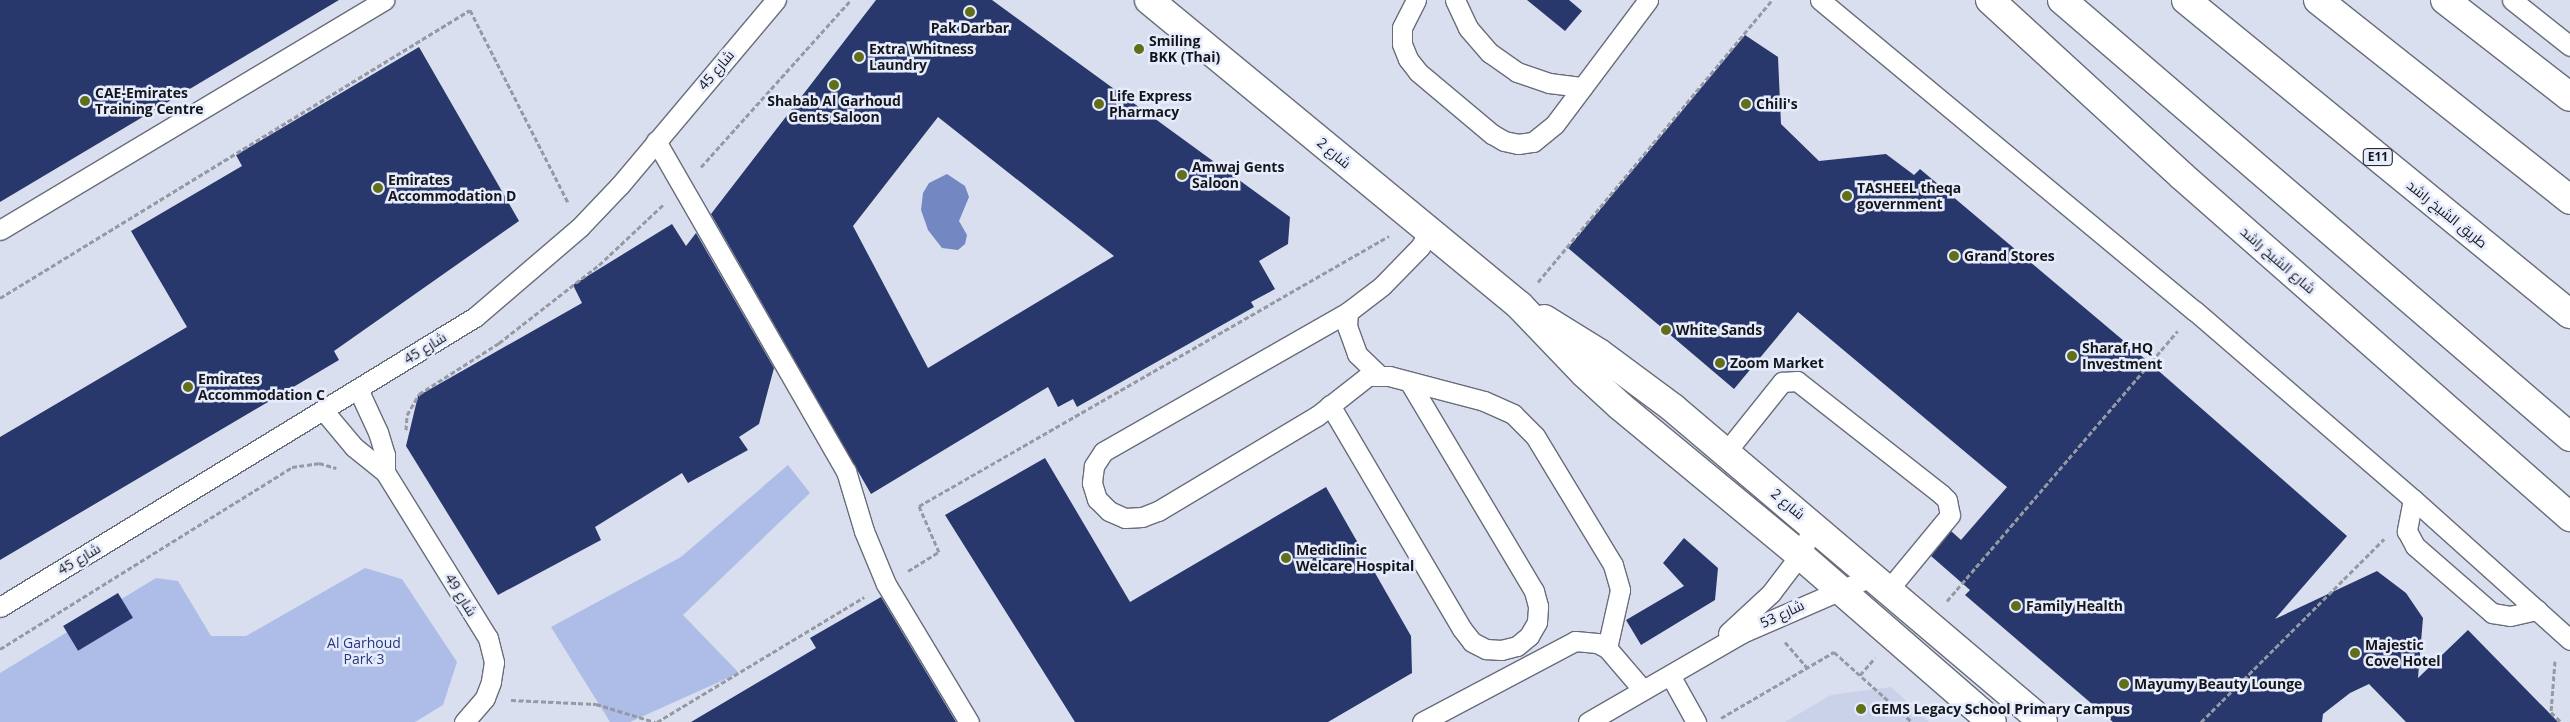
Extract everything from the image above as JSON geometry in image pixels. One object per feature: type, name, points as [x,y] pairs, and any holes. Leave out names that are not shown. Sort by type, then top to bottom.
[{"type":"main road","name":"شارع 2","points":[[1149,0],[1519,305],[1613,400],[1839,588],[1992,722]]},
{"type":"main road","name":"شارع الشيخ راشد","points":[[1990,0],[2182,176],[2570,517]]},
{"type":"main road","points":[[2062,0],[2570,438]]},
{"type":"main road","name":"طريق الشيخ راشد","points":[[2186,0],[2570,314]]},
{"type":"main road","points":[[2318,0],[2570,200]]},
{"type":"main road","points":[[2445,0],[2570,97]]},
{"type":"main road","name":"شارع 2","points":[[1519,305],[1636,379],[1814,525],[2043,722]]},
{"type":"lane","points":[[0,230],[384,0]]},
{"type":"lane","name":"شارع 45","points":[[0,607],[475,317],[580,227],[776,0]]},
{"type":"lane","points":[[1416,0],[1402,28],[1402,44],[1408,59],[1418,72],[1504,141],[1518,144],[1533,142],[1545,135],[1648,0]]},
{"type":"lane","points":[[1455,0],[1468,28],[1484,47],[1517,72],[1549,83],[1583,87]]},
{"type":"lane","points":[[1820,0],[2195,311],[2413,499],[2570,640]]},
{"type":"lane","points":[[2512,0],[2570,46]]},
{"type":"lane","points":[[656,141],[846,471],[864,532],[886,584],[969,722]]},
{"type":"lane","points":[[1378,374],[1358,382],[1309,421],[1142,517],[1117,515],[1097,499],[1092,483],[1094,466],[1103,452],[1348,312],[1382,286],[1420,247],[1422,226]]},
{"type":"lane","points":[[1348,312],[1347,326],[1357,354],[1378,374],[1498,406],[1512,414],[1535,436],[1618,576],[1619,603],[1607,648]]},
{"type":"lane","points":[[1726,452],[1782,382],[1797,381],[1947,500],[1950,515],[1946,522],[1881,582]]},
{"type":"lane","points":[[1330,405],[1462,629],[1472,642],[1486,649],[1502,650],[1517,646],[1529,636],[1537,622],[1538,606],[1534,591],[1410,383]]},
{"type":"lane","name":"شارع 49","points":[[358,389],[378,432],[385,455],[385,472]]},
{"type":"lane","name":"شارع 49","points":[[323,410],[354,447],[385,472],[488,638],[494,662],[484,698],[464,722]]},
{"type":"lane","points":[[2413,499],[2406,523],[2415,546],[2484,608],[2510,616],[2537,610]]},
{"type":"lane","name":"شارع 53","points":[[1694,660],[1771,593],[1800,555],[1814,525]]},
{"type":"lane","name":"شارع 53","points":[[1588,722],[1694,660],[1767,621],[1839,588],[1881,582]]},
{"type":"lane","points":[[1422,722],[1565,644],[1585,640],[1607,648],[1643,690]]},
{"type":"lane","points":[[1670,674],[1696,722]]},
{"type":"path","points":[[1519,305],[1772,0]]},
{"type":"path","points":[[0,298],[470,10],[580,227]]},
{"type":"path","points":[[484,698],[596,704],[656,722],[939,552],[919,506],[1422,226]]},
{"type":"path","points":[[1915,612],[1934,589],[1947,601],[2195,311]]},
{"type":"path","points":[[2201,722],[2357,563],[2406,523]]},
{"type":"path","points":[[1860,675],[1894,636]]},
{"type":"path","points":[[1714,722],[1834,652],[1912,722]]},
{"type":"path","points":[[2548,653],[2555,659],[2550,712],[2560,722]]},
{"type":"shaded area","points":[[947,174],[965,186],[969,197],[959,221],[967,235],[965,244],[958,250],[942,248],[928,230],[921,210],[923,193],[929,183]]},
{"type":"shaded area","name":"GEMS Legacy School Primary Campus","points":[[1891,687],[1929,722],[1785,722],[1831,695]]},
{"type":"green space","points":[[788,465],[810,493],[683,615],[739,673],[630,722],[610,722],[551,627],[681,557]]},
{"type":"green space","name":"Al Garhoud Park 3","points":[[365,568],[402,579],[457,662],[443,705],[415,722],[0,722],[0,673],[156,578],[178,581],[211,636],[246,636]]},
{"type":"building","name":"CAE-Emirates Training Centre","points":[[0,0],[339,0],[0,202]]},
{"type":"building","points":[[876,0],[992,0],[1290,217],[1288,244],[1259,261],[1275,289],[1251,302],[1254,307],[1077,407],[1073,399],[1058,407],[1048,387],[871,494],[711,214]],"holes":[[[938,117],[1114,256],[928,368],[853,226]]]},
{"type":"building","points":[[1527,0],[1569,0],[1582,11],[1565,31]]},
{"type":"building","points":[[1745,35],[1778,57],[1781,124],[1819,161],[1886,154],[1914,175],[1920,169],[2137,352],[2347,536],[2275,619],[2377,571],[2406,593],[2423,618],[2418,678],[2468,630],[2558,722],[2406,722],[2369,684],[2350,693],[2323,714],[2322,722],[2113,722],[1965,595],[1970,590],[1931,556],[1951,531],[1961,540],[2007,487],[1798,312],[1734,389],[1568,248]]},
{"type":"building","points":[[419,47],[519,221],[334,351],[339,360],[0,560],[0,437],[187,327],[131,231],[242,166],[236,155]]},
{"type":"building","points":[[672,224],[686,246],[696,233],[774,368],[759,424],[739,437],[748,450],[688,483],[682,473],[595,527],[601,540],[498,595],[406,446],[418,396],[582,303],[573,285]]},
{"type":"building","name":"Mediclinic Welcare Hospital","points":[[1045,458],[1130,602],[1326,487],[1411,636],[1412,673],[1328,722],[1075,722],[945,515]]},
{"type":"building","points":[[1684,538],[1718,568],[1715,600],[1641,645],[1626,620],[1684,586],[1663,563]]},
{"type":"building","points":[[118,593],[133,618],[78,651],[63,626]]},
{"type":"building","points":[[881,597],[956,722],[691,722],[816,648],[810,638]]},
{"type":"place","name":"Pak Darbar","points":[[970,12]]},
{"type":"place","name":"Smiling BKK (Thai)","points":[[1139,49]]},
{"type":"place","name":"Extra Whitness Laundry","points":[[859,57]]},
{"type":"place","name":"Shabab Al Garhoud Gents Saloon","points":[[834,85]]},
{"type":"place","name":"CAE-Emirates Training Centre","points":[[85,101]]},
{"type":"place","name":"Life Express Pharmacy","points":[[1099,104]]},
{"type":"place","name":"Chili's","points":[[1746,104]]},
{"type":"place","name":"Amwaj Gents Saloon","points":[[1182,175]]},
{"type":"place","name":"Emirates Accommodation D","points":[[378,188]]},
{"type":"place","name":"TASHEEL theqa government","points":[[1847,196]]},
{"type":"place","name":"Grand Stores","points":[[1954,256]]},
{"type":"place","name":"White Sands","points":[[1666,330]]},
{"type":"place","name":"Sharaf HQ Investment","points":[[2072,356]]},
{"type":"place","name":"Zoom Market","points":[[1720,363]]},
{"type":"place","name":"Emirates Accommodation C","points":[[188,387]]},
{"type":"place","name":"Mediclinic Welcare Hospital","points":[[1286,558]]},
{"type":"place","name":"Family Health","points":[[2016,606]]},
{"type":"place","name":"Majestic Cove Hotel","points":[[2355,653]]},
{"type":"place","name":"Mayumy Beauty Lounge","points":[[2124,684]]},
{"type":"place","name":"GEMS Legacy School Primary Campus","points":[[1861,709]]}]
